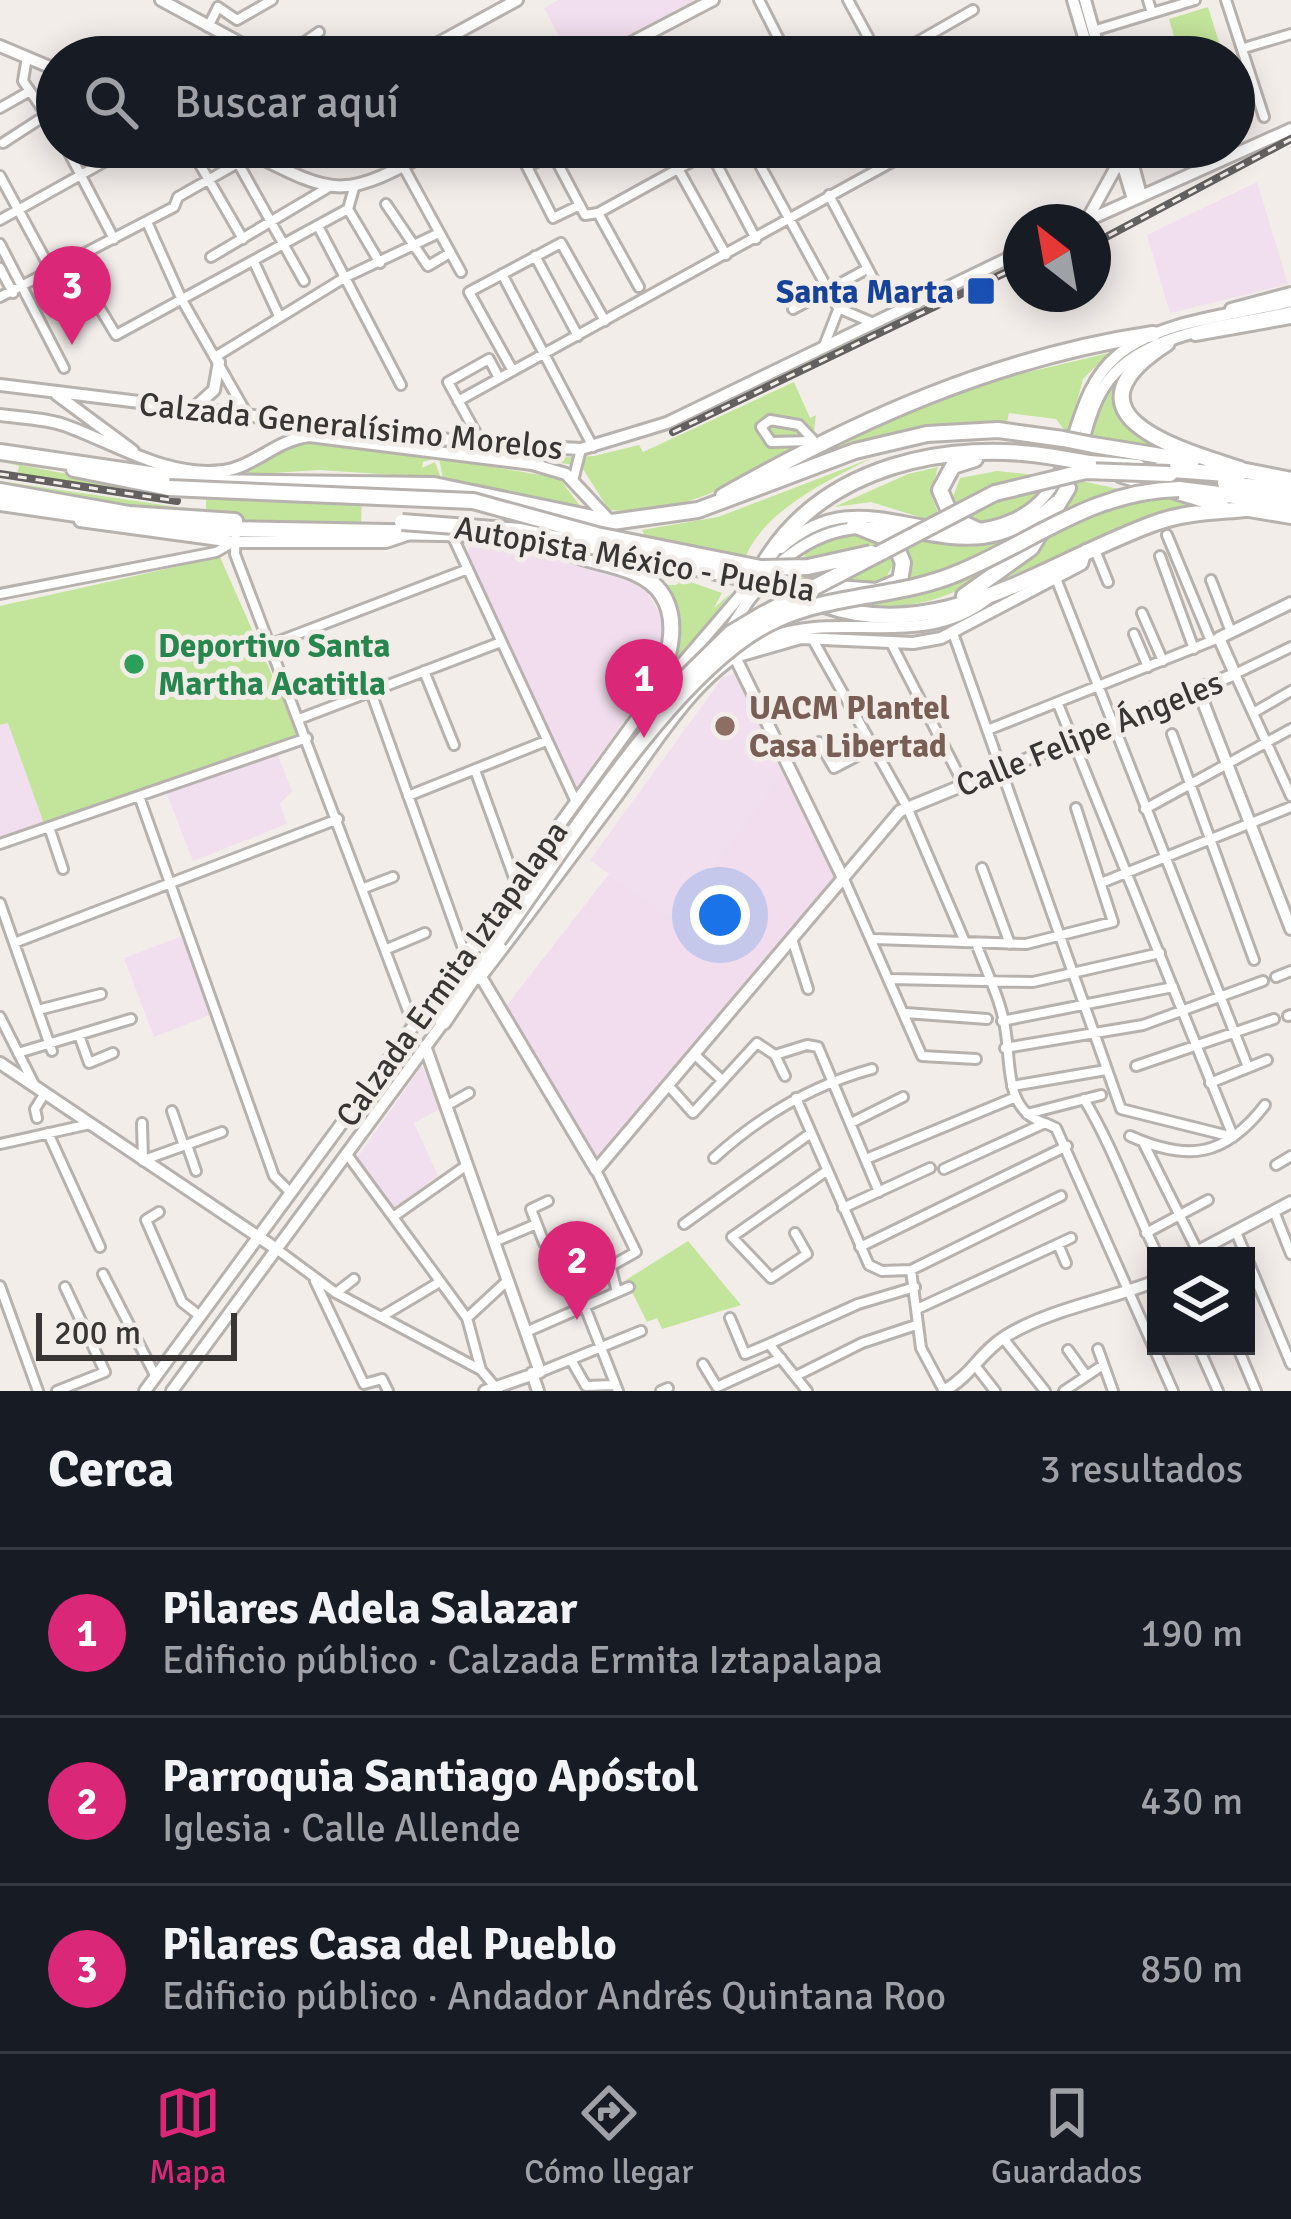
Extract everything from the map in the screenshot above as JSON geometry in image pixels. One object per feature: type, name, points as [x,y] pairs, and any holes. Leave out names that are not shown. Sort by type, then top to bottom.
[{"type":"highway","points":[[698,510],[816,443],[957,382],[1160,339]]},
{"type":"highway","points":[[1160,339],[1130,376],[1125,404],[1133,426],[1158,442],[1291,492]]},
{"type":"highway","points":[[0,452],[205,475],[434,485],[612,521],[698,510],[902,439],[998,430],[1240,469]]},
{"type":"highway","points":[[902,439],[1004,449],[1131,477],[1184,498],[1291,517]]},
{"type":"highway","points":[[769,565],[792,526],[862,478],[936,455],[1004,449]]},
{"type":"highway","name":"Autopista México - Puebla","points":[[30,456],[169,488],[452,498],[597,535],[769,565],[842,561],[904,543]]},
{"type":"highway","points":[[980,531],[959,524],[943,505],[941,482],[953,466],[987,458],[1053,461]]},
{"type":"highway","points":[[465,955],[516,904],[663,703],[712,649],[763,614],[995,493],[1087,467],[1268,482]]},
{"type":"highway","points":[[1087,467],[1291,480]]},
{"type":"highway","points":[[556,546],[732,568],[872,610],[924,609],[980,589],[1018,562],[1044,533],[1068,488]]},
{"type":"highway","name":"Autopista México - Puebla","points":[[0,491],[129,514],[488,526],[802,591],[882,593],[955,575],[1097,502],[1178,489],[1291,502]]},
{"type":"highway","points":[[0,505],[235,536],[493,534],[556,546],[634,572],[660,596],[670,620],[672,652],[649,703]]},
{"type":"highway","points":[[545,509],[565,521],[826,590],[877,591],[895,586],[904,568],[898,545],[880,532],[854,525]]},
{"type":"highway","name":"Calzada Ermita Iztapalapa","points":[[999,590],[1181,515],[1246,509]]},
{"type":"highway","points":[[630,521],[641,541]]},
{"type":"highway","points":[[585,547],[736,574],[877,619],[941,613],[999,590]]},
{"type":"highway","points":[[443,1022],[671,705],[724,653],[788,614],[882,593]]},
{"type":"street","points":[[161,0],[225,36]]},
{"type":"street","points":[[451,36],[517,0]]},
{"type":"street","points":[[644,36],[713,0]]},
{"type":"street","points":[[760,0],[778,36]]},
{"type":"street","points":[[848,0],[868,36]]},
{"type":"street","points":[[1073,0],[1091,36]]},
{"type":"street","points":[[1085,0],[1088,36]]},
{"type":"street","points":[[1148,0],[1152,13]]},
{"type":"street","points":[[1088,31],[1195,0]]},
{"type":"street","points":[[1226,0],[1240,36]]},
{"type":"street","points":[[208,27],[218,7],[237,20],[267,1]]},
{"type":"street","points":[[928,36],[973,10]]},
{"type":"street","points":[[313,36],[319,32]]},
{"type":"street","points":[[1255,45],[1291,34]]},
{"type":"street","points":[[0,46],[36,61]]},
{"type":"street","points":[[27,57],[21,71],[36,96]]},
{"type":"street","points":[[1255,86],[1264,117]]},
{"type":"street","points":[[0,108],[30,91]]},
{"type":"street","points":[[3,143],[36,121]]},
{"type":"street","points":[[1255,145],[1291,129]]},
{"type":"street","points":[[76,168],[114,239]]},
{"type":"street","points":[[0,220],[94,168]]},
{"type":"street","points":[[202,168],[243,239]]},
{"type":"street","points":[[0,297],[147,222],[230,168]]},
{"type":"street","points":[[240,168],[304,281]]},
{"type":"street","points":[[286,168],[329,187],[353,188],[398,168]]},
{"type":"street","points":[[404,168],[460,272]]},
{"type":"street","points":[[528,168],[553,218],[580,205]]},
{"type":"street","points":[[560,168],[585,215],[598,213],[678,168],[726,255]]},
{"type":"street","points":[[722,168],[757,238]]},
{"type":"street","points":[[762,168],[838,308],[876,322]]},
{"type":"street","points":[[458,401],[880,168]]},
{"type":"street","points":[[1097,204],[1115,168]]},
{"type":"street","points":[[1128,168],[1137,197]]},
{"type":"street","points":[[1111,209],[1203,168]]},
{"type":"street","points":[[0,176],[52,272]]},
{"type":"street","points":[[211,257],[329,187]]},
{"type":"street","points":[[353,188],[348,208],[380,263]]},
{"type":"street","points":[[829,195],[877,286]]},
{"type":"street","points":[[386,204],[428,266],[450,254]]},
{"type":"street","points":[[72,262],[116,335],[348,208]]},
{"type":"street","points":[[598,213],[639,286]]},
{"type":"street","points":[[147,222],[182,300],[248,416]]},
{"type":"street","points":[[317,226],[401,385]]},
{"type":"street","points":[[193,409],[214,390],[217,359],[344,278],[439,233]]},
{"type":"street","points":[[513,371],[469,292],[560,242],[605,321]]},
{"type":"street","points":[[0,244],[64,368]]},
{"type":"street","points":[[535,256],[578,336]]},
{"type":"street","points":[[254,262],[279,316]]},
{"type":"street","name":"Calzada Generalísimo Morelos","points":[[0,386],[482,445],[587,448],[667,423],[1003,262]]},
{"type":"street","points":[[0,268],[13,293]]},
{"type":"street","points":[[793,309],[867,269]]},
{"type":"street","points":[[502,274],[587,448],[572,472],[577,484],[596,510],[612,521]]},
{"type":"street","points":[[1217,325],[1291,297]]},
{"type":"street","points":[[1194,330],[1291,297]]},
{"type":"street","points":[[822,348],[838,308]]},
{"type":"street","points":[[1194,330],[1291,315]]},
{"type":"street","points":[[769,565],[809,528],[843,516],[877,514],[957,533],[980,531],[1029,512],[1052,490],[1095,379],[1122,352],[1194,330],[1291,315]]},
{"type":"street","points":[[769,565],[824,532],[854,525],[981,542],[1028,524],[1068,488],[1105,385],[1160,339]]},
{"type":"street","points":[[482,445],[448,382],[489,359],[499,379]]},
{"type":"street","points":[[53,391],[145,460]]},
{"type":"street","points":[[0,415],[58,423],[145,460],[205,475],[227,470],[283,441],[308,436],[532,464],[558,470],[577,484]]},
{"type":"street","points":[[770,420],[799,425],[816,443],[771,442],[761,427],[770,420]]},
{"type":"street","points":[[451,534],[576,802]]},
{"type":"street","points":[[1167,535],[1220,637],[1291,796]]},
{"type":"street","points":[[0,594],[216,552],[235,536],[269,645],[414,1026]]},
{"type":"street","points":[[1090,549],[1108,582]]},
{"type":"street","name":"Calzada Ermita Iztapalapa","points":[[849,633],[891,643],[953,633],[1057,581],[1082,564],[1090,549]]},
{"type":"street","points":[[1160,556],[1194,649]]},
{"type":"street","name":"Calzada Ermita Iztapalapa","points":[[145,1391],[649,703],[769,565]]},
{"type":"street","points":[[269,645],[468,569]]},
{"type":"street","points":[[1210,580],[1220,637]]},
{"type":"street","points":[[1057,581],[1248,1067]]},
{"type":"street","name":"Calzada Ermita Iztapalapa","points":[[172,1391],[424,1046],[689,699],[735,658],[767,639],[934,625],[980,605],[999,590]]},
{"type":"street","points":[[689,699],[745,598]]},
{"type":"street","points":[[990,729],[1194,649],[1291,603]]},
{"type":"street","points":[[1142,614],[1163,661]]},
{"type":"street","points":[[809,633],[876,746],[989,982],[1002,1021],[1016,1097],[1026,1114],[1048,1124],[1067,1146],[1173,1391]]},
{"type":"street","points":[[953,633],[1121,1109],[1150,1120],[1233,1137]]},
{"type":"street","points":[[1134,634],[1148,667]]},
{"type":"street","points":[[299,719],[501,642]]},
{"type":"street","points":[[891,643],[964,785]]},
{"type":"street","name":"Calle Felipe Ángeles","points":[[596,1170],[907,807],[1235,674],[1291,646]]},
{"type":"street","points":[[735,658],[874,939],[922,1056],[976,1058]]},
{"type":"street","points":[[424,671],[454,745]]},
{"type":"street","points":[[1198,689],[1291,929]]},
{"type":"street","points":[[1253,713],[1291,691]]},
{"type":"street","points":[[370,692],[465,955]]},
{"type":"street","points":[[649,703],[672,699],[672,723]]},
{"type":"street","points":[[1058,704],[1233,1137]]},
{"type":"street","points":[[1145,809],[1291,729]]},
{"type":"street","points":[[1172,734],[1254,960]]},
{"type":"street","points":[[0,844],[307,738]]},
{"type":"street","points":[[408,796],[546,741]]},
{"type":"street","points":[[819,742],[834,768],[876,746]]},
{"type":"street","points":[[475,770],[516,883]]},
{"type":"street","points":[[139,796],[274,1176],[290,1192]]},
{"type":"street","points":[[1101,883],[1291,807]]},
{"type":"street","points":[[874,939],[1010,944],[1113,922],[1076,808]]},
{"type":"street","points":[[14,943],[338,819]]},
{"type":"street","points":[[49,827],[63,868]]},
{"type":"street","points":[[982,868],[1010,944]]},
{"type":"street","points":[[364,888],[393,877]]},
{"type":"street","points":[[991,893],[1007,892]]},
{"type":"street","points":[[0,903],[50,1046]]},
{"type":"street","points":[[387,949],[425,933]]},
{"type":"street","points":[[792,938],[808,988]]},
{"type":"street","points":[[891,979],[1033,982],[1160,953]]},
{"type":"street","points":[[1276,977],[1291,971]]},
{"type":"street","points":[[481,977],[596,1170],[635,1252],[593,1276]]},
{"type":"street","points":[[1005,1048],[1095,1034],[1263,981]]},
{"type":"street","points":[[1002,1021],[1087,1008],[1173,987]]},
{"type":"street","points":[[38,1010],[100,994]]},
{"type":"street","points":[[906,1013],[987,1019]]},
{"type":"street","points":[[0,1017],[40,1090],[37,1118]]},
{"type":"street","points":[[18,1053],[131,1019]]},
{"type":"street","points":[[1136,1066],[1274,1019]]},
{"type":"street","points":[[80,1035],[89,1063],[113,1053]]},
{"type":"street","points":[[668,1085],[693,1113],[757,1043],[775,1055],[785,1076]]},
{"type":"street","points":[[775,1055],[807,1045],[818,1047],[878,1192]]},
{"type":"street","points":[[424,1046],[526,1332],[538,1391]]},
{"type":"street","points":[[694,1054],[722,1080]]},
{"type":"street","points":[[1210,1083],[1267,1060]]},
{"type":"street","points":[[0,1063],[336,1294],[481,1370]]},
{"type":"street","points":[[714,1158],[796,1098],[832,1080],[872,1069]]},
{"type":"street","points":[[1012,1086],[1106,1070]]},
{"type":"street","points":[[446,1106],[469,1094]]},
{"type":"street","points":[[1026,1114],[1101,1095]]},
{"type":"street","points":[[851,1123],[903,1097]]},
{"type":"street","points":[[866,1159],[1016,1097]]},
{"type":"street","points":[[796,1098],[825,1172],[874,1270],[910,1270],[1061,1196]]},
{"type":"street","points":[[1084,1099],[1116,1152],[1153,1247]]},
{"type":"street","points":[[1130,1136],[1195,1154],[1233,1137],[1265,1106]]},
{"type":"street","points":[[172,1111],[196,1171]]},
{"type":"street","points":[[1150,1120],[1142,1142],[1192,1247]]},
{"type":"street","points":[[0,1144],[90,1124]]},
{"type":"street","points":[[142,1124],[143,1161]]},
{"type":"street","points":[[944,1169],[1048,1124]]},
{"type":"street","points":[[143,1161],[222,1132]]},
{"type":"street","points":[[48,1133],[100,1246]]},
{"type":"street","points":[[684,1224],[811,1133]]},
{"type":"street","points":[[860,1247],[1067,1146]]},
{"type":"street","points":[[345,1152],[467,1318],[481,1370],[493,1390],[641,1331]]},
{"type":"street","points":[[1276,1165],[1291,1156]]},
{"type":"street","points":[[393,1217],[466,1165]]},
{"type":"street","points":[[844,1208],[930,1168]]},
{"type":"street","points":[[795,1233],[807,1254],[771,1278],[732,1237],[825,1172]]},
{"type":"street","points":[[1146,1233],[1208,1200]]},
{"type":"street","points":[[544,1244],[531,1209],[548,1201]]},
{"type":"street","points":[[1207,1247],[1291,1202]]},
{"type":"street","points":[[1274,1210],[1291,1254]]},
{"type":"street","points":[[159,1212],[146,1220],[188,1307],[200,1316]]},
{"type":"street","points":[[494,1242],[534,1225]]},
{"type":"street","points":[[1236,1230],[1291,1364]]},
{"type":"street","points":[[916,1309],[1071,1238]]},
{"type":"street","points":[[1058,1244],[1066,1262]]},
{"type":"street","points":[[611,1268],[617,1292]]},
{"type":"street","points":[[910,1270],[926,1361],[944,1391],[977,1368],[985,1352],[1003,1338],[1147,1284]]},
{"type":"street","points":[[104,1274],[155,1377]]},
{"type":"street","points":[[315,1279],[364,1384],[382,1379],[388,1391]]},
{"type":"street","points":[[336,1294],[354,1279]]},
{"type":"street","points":[[467,1318],[508,1281]]},
{"type":"street","points":[[380,1318],[438,1283]]},
{"type":"street","points":[[0,1286],[38,1391]]},
{"type":"street","points":[[57,1391],[105,1372],[65,1287]]},
{"type":"street","points":[[526,1332],[629,1287]]},
{"type":"street","points":[[730,1318],[746,1354],[858,1304],[915,1287]]},
{"type":"street","points":[[572,1360],[586,1387],[616,1388],[585,1306]]},
{"type":"street","points":[[796,1376],[862,1343],[917,1325]]},
{"type":"street","points":[[1003,1338],[1046,1391]]},
{"type":"street","points":[[769,1343],[807,1391]]},
{"type":"street","points":[[1098,1349],[1113,1391]]},
{"type":"street","points":[[1068,1350],[1086,1375]]},
{"type":"street","points":[[1202,1355],[1219,1391]]},
{"type":"street","points":[[1241,1355],[1256,1391]]},
{"type":"street","points":[[703,1364],[717,1388],[781,1358]]},
{"type":"street","points":[[1064,1391],[1103,1364]]},
{"type":"street","points":[[977,1368],[995,1391]]},
{"type":"shaded area","points":[[559,0],[696,0],[629,36],[559,36],[544,8]]},
{"type":"shaded area","points":[[1257,182],[1288,284],[1170,313],[1147,235]]},
{"type":"shaded area","points":[[469,547],[536,554],[625,577],[643,586],[660,614],[665,646],[654,679],[576,788],[468,557]]},
{"type":"shaded area","name":"UACM Plantel Casa Libertad","points":[[738,673],[782,772],[674,921],[590,860],[723,677]]},
{"type":"shaded area","points":[[8,723],[44,824],[0,839],[0,726]]},
{"type":"shaded area","points":[[276,751],[292,791],[280,804],[287,824],[193,861],[165,789]]},
{"type":"shaded area","points":[[782,772],[835,876],[595,1162],[504,1009],[609,874],[674,920]]},
{"type":"shaded area","points":[[188,934],[218,1012],[154,1037],[124,958]]},
{"type":"shaded area","points":[[422,1066],[440,1109],[414,1123],[438,1176],[394,1208],[355,1161]]},
{"type":"green space","points":[[1208,7],[1217,36],[1174,36],[1169,19]]},
{"type":"green space","points":[[1109,353],[1083,379],[1068,435],[1056,419],[1009,413],[1006,426],[940,429],[879,441],[759,486],[878,421],[969,386]]},
{"type":"green space","points":[[1127,369],[1118,404],[1122,418],[1139,436],[1186,454],[1090,438],[1104,398]]},
{"type":"green space","points":[[794,382],[810,418],[816,415],[813,441],[690,500],[664,507],[609,510],[581,466],[533,459],[594,456],[639,445],[643,452]]},
{"type":"green space","points":[[313,443],[436,458],[423,462],[422,468],[435,462],[441,478],[319,470],[225,476],[282,448]]},
{"type":"green space","points":[[439,458],[559,478],[584,511],[443,479]]},
{"type":"green space","points":[[872,458],[781,512],[765,527],[744,561],[717,550],[645,536],[642,530],[718,517]]},
{"type":"green space","points":[[0,461],[180,496],[257,499],[362,490],[361,528],[205,526],[151,511],[0,487],[0,481],[177,507],[206,509],[206,500],[17,475],[19,466]]},
{"type":"green space","points":[[938,467],[931,494],[942,524],[871,502],[834,507],[908,474]]},
{"type":"green space","points":[[997,471],[1046,476],[1047,489],[1025,507],[978,524],[950,505],[960,478]]},
{"type":"green space","points":[[1077,480],[1188,504],[1000,580],[1047,536]]},
{"type":"green space","points":[[1041,522],[1016,552],[946,595],[894,606],[855,603],[904,580],[888,532],[948,545],[985,545],[1022,534]]},
{"type":"green space","points":[[852,532],[882,537],[897,559],[885,579],[889,584],[836,588],[797,578],[809,551]]},
{"type":"green space","name":"Deportivo Santa Martha Acatitla","points":[[220,557],[299,736],[44,824],[8,723],[0,725],[0,606]]},
{"type":"green space","points":[[682,579],[722,593],[714,608],[731,593],[669,674],[676,643],[658,585],[676,585]]},
{"type":"green space","points":[[688,1241],[741,1305],[662,1329],[657,1318],[647,1322],[626,1280]]},
{"type":"railway","points":[[1255,158],[1291,139]]},
{"type":"railway","points":[[1111,234],[1236,168]]},
{"type":"railway","points":[[673,432],[1003,274]]},
{"type":"railway","points":[[0,474],[177,501]]},
{"type":"place","name":"Santa Marta","points":[[981,291]]},
{"type":"place","name":"Pilares Casa del Pueblo","points":[[72,345]]},
{"type":"place","name":"Deportivo Santa Martha Acatitla","points":[[134,664]]},
{"type":"place","name":"UACM Plantel Casa Libertad","points":[[725,726]]},
{"type":"place","name":"Pilares Adela Salazar","points":[[644,738]]},
{"type":"place","name":"Parroquia Santiago Apóstol","points":[[577,1320]]}]
